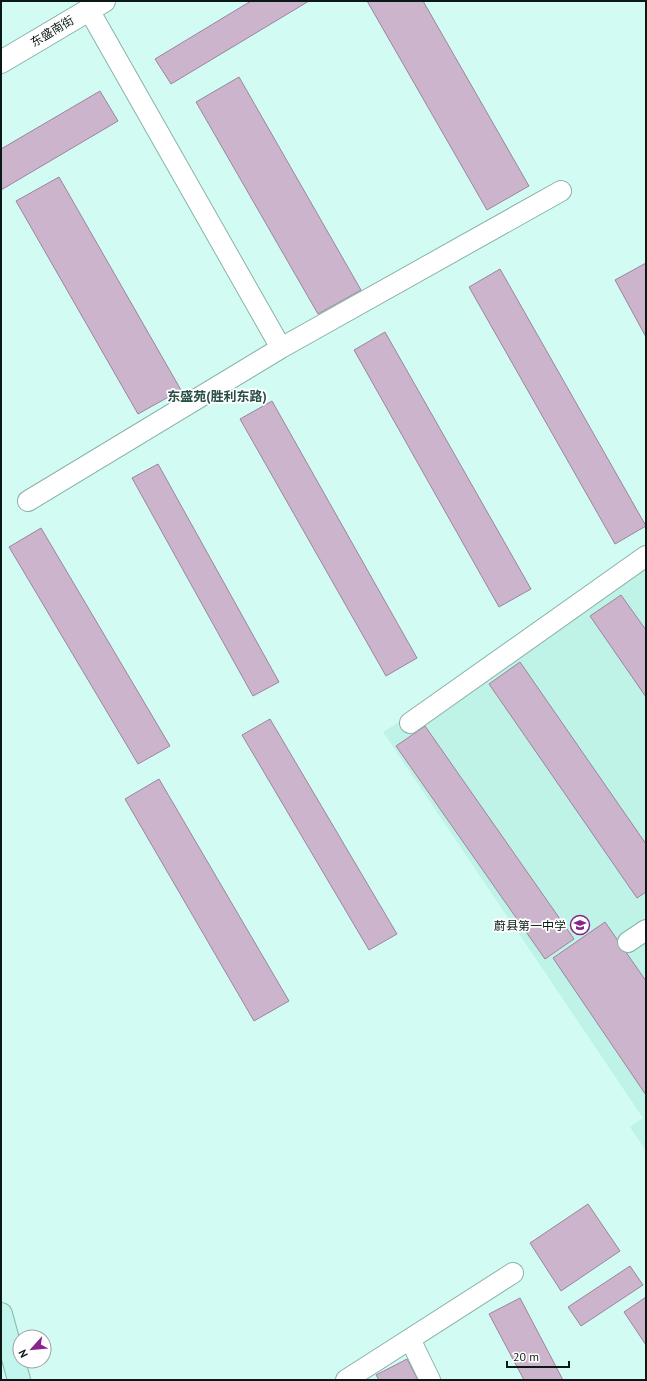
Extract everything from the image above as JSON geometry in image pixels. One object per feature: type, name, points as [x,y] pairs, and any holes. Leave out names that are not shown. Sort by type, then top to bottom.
[{"type":"main road","points":[[1,1314],[19,1380]]},
{"type":"street","name":"东盛南街","points":[[1,62],[96,5]]},
{"type":"street","points":[[96,5],[281,348]]},
{"type":"street","points":[[28,501],[281,348],[561,192]]},
{"type":"street","points":[[410,723],[646,556]]},
{"type":"street","points":[[628,942],[646,930]]},
{"type":"street","points":[[346,1380],[513,1273]]},
{"type":"street","points":[[410,1339],[430,1380]]},
{"type":"shaded area","name":"蔚县第一中学","points":[[646,563],[646,1151],[630,1127],[643,1118],[383,732]]},
{"type":"building","points":[[251,1],[309,1],[171,84],[155,59]]},
{"type":"building","points":[[367,1],[423,1],[529,186],[487,210]]},
{"type":"building","points":[[239,77],[361,290],[318,314],[196,102]]},
{"type":"building","points":[[100,91],[118,121],[1,190],[1,149]]},
{"type":"building","points":[[59,177],[181,390],[138,414],[16,201]]},
{"type":"building","points":[[646,263],[646,337],[615,280]]},
{"type":"building","points":[[500,269],[646,526],[615,544],[469,287]]},
{"type":"building","points":[[385,332],[531,589],[499,607],[354,350]]},
{"type":"building","points":[[272,401],[417,658],[386,676],[240,419]]},
{"type":"building","points":[[158,464],[279,682],[253,696],[132,478]]},
{"type":"building","points":[[41,528],[170,746],[138,764],[9,547]]},
{"type":"building","points":[[621,595],[646,630],[646,697],[590,616]]},
{"type":"building","points":[[520,662],[646,844],[646,892],[637,898],[489,684]]},
{"type":"building","points":[[270,719],[397,934],[369,950],[242,735]]},
{"type":"building","points":[[425,726],[574,939],[545,959],[396,746]]},
{"type":"building","points":[[159,779],[289,1001],[254,1021],[125,799]]},
{"type":"building","points":[[605,922],[646,981],[646,1095],[553,958]]},
{"type":"building","points":[[588,1204],[620,1251],[561,1291],[530,1243]]},
{"type":"building","points":[[630,1266],[643,1285],[581,1326],[568,1307]]},
{"type":"building","points":[[646,1297],[646,1345],[624,1312]]},
{"type":"building","points":[[520,1298],[563,1380],[524,1380],[489,1314]]},
{"type":"building","points":[[407,1359],[418,1380],[379,1380],[376,1375]]},
{"type":"place","name":"蔚县第一中学","points":[[580,925]]},
{"type":"district","name":"东盛苑(胜利东路)","points":[[217,396]]}]
